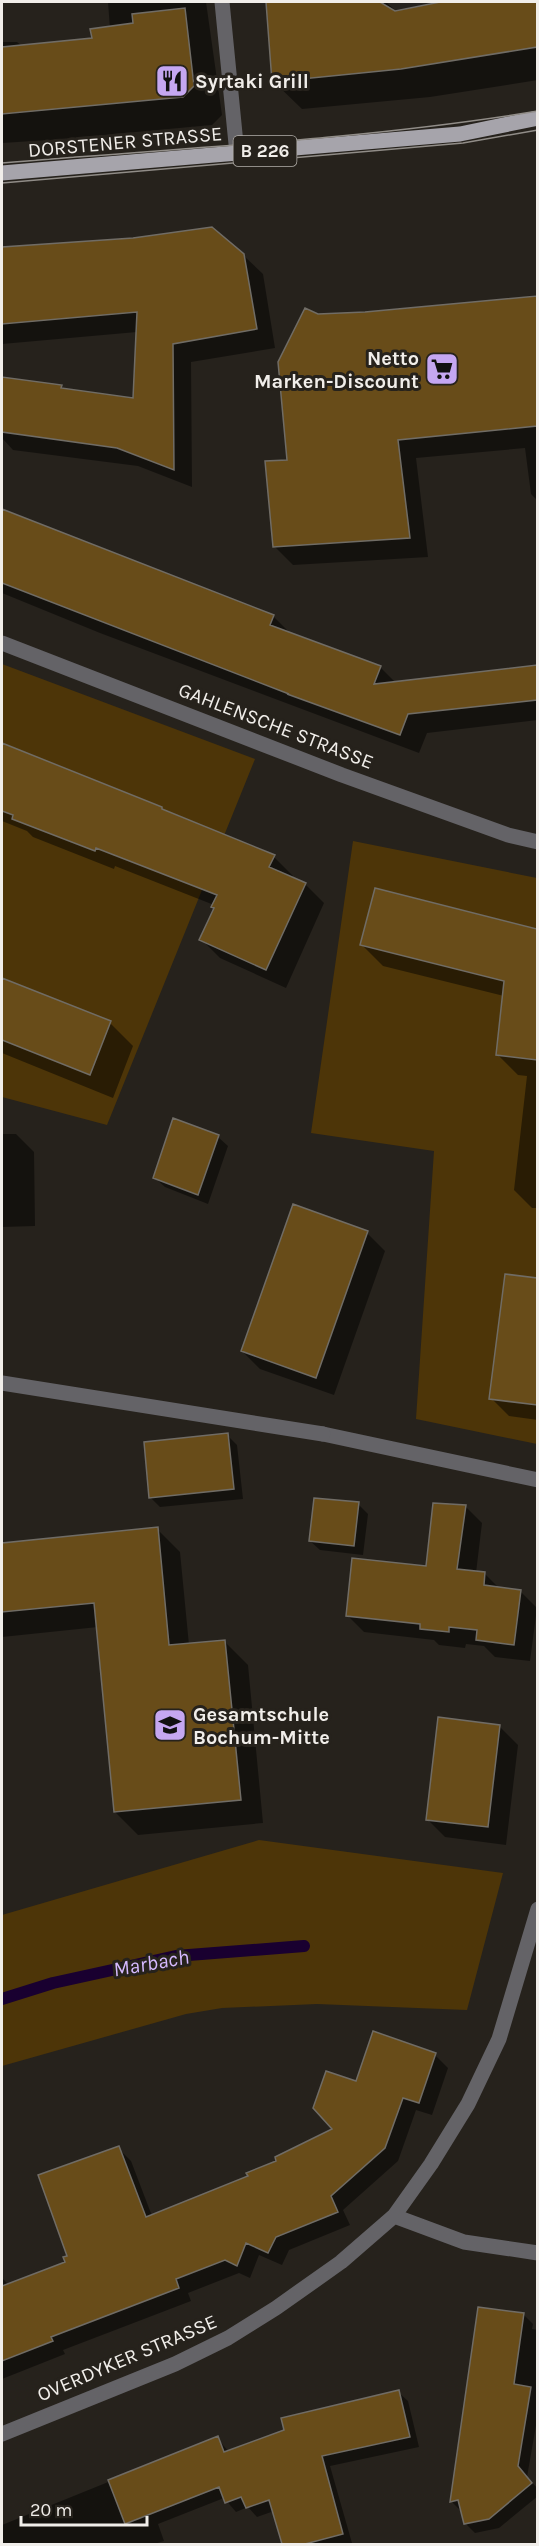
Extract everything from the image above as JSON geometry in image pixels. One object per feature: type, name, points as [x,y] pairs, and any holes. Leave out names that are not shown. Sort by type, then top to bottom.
[{"type":"main road","name":"DORSTENER STRASSE","points":[[2,173],[460,134],[537,118]]},
{"type":"street","points":[[222,2],[237,154]]},
{"type":"street","name":"GAHLENSCHE STRASSE","points":[[2,643],[342,775],[508,835],[537,843]]},
{"type":"street","points":[[2,1383],[323,1434],[537,1480]]},
{"type":"street","name":"OVERDYKER STRASSE","points":[[2,2434],[176,2364],[228,2338],[276,2308],[341,2262],[394,2216],[431,2164],[468,2104],[499,2039],[537,1909]]},
{"type":"street","points":[[394,2216],[464,2242],[537,2253]]},
{"type":"shaded area","points":[[2,664],[255,759],[107,1125],[2,1097]]},
{"type":"shaded area","points":[[353,841],[537,878],[537,1444],[416,1419],[434,1151],[311,1133]]},
{"type":"shaded area","points":[[259,1840],[503,1873],[467,2010],[317,2004],[222,2008],[186,2014],[2,2066],[2,1915]]},
{"type":"building","points":[[266,2],[380,2],[395,11],[440,2],[537,2],[537,47],[401,69],[272,82]]},
{"type":"building","points":[[185,8],[194,86],[183,97],[2,114],[2,47],[92,38],[90,29],[133,23],[132,14]]},
{"type":"building","points":[[212,227],[244,254],[257,329],[173,344],[174,470],[117,448],[2,432],[2,377],[133,398],[137,312],[2,324],[2,247],[133,238]]},
{"type":"building","points":[[537,296],[537,426],[398,440],[410,538],[273,547],[265,461],[287,460],[278,362],[305,308],[318,314],[365,312]]},
{"type":"building","points":[[2,509],[274,615],[270,625],[381,666],[374,684],[537,665],[537,700],[408,714],[400,735],[287,694],[289,694],[2,583]]},
{"type":"building","points":[[2,743],[275,855],[269,867],[306,883],[266,970],[199,940],[214,908],[211,907],[217,895],[96,848],[95,851],[12,819],[13,815],[2,811]]},
{"type":"building","points":[[375,888],[537,929],[537,1060],[496,1055],[504,981],[360,945]]},
{"type":"building","points":[[2,978],[111,1021],[90,1075],[2,1040]]},
{"type":"building","points":[[173,1118],[219,1135],[198,1195],[153,1178]]},
{"type":"building","points":[[293,1204],[368,1231],[316,1378],[241,1351]]},
{"type":"building","points":[[505,1274],[537,1278],[537,1405],[489,1399]]},
{"type":"building","points":[[228,1433],[234,1489],[149,1498],[144,1442]]},
{"type":"building","points":[[314,1498],[359,1502],[354,1546],[309,1541]]},
{"type":"building","points":[[433,1503],[466,1505],[457,1569],[485,1572],[484,1585],[521,1590],[514,1645],[476,1640],[477,1630],[449,1627],[449,1632],[420,1629],[420,1624],[346,1616],[352,1558],[426,1566]]},
{"type":"building","name":"Gesamtschule Bochum-Mitte","points":[[158,1527],[169,1645],[225,1640],[241,1800],[114,1812],[94,1603],[2,1612],[2,1543]]},
{"type":"building","points":[[438,1717],[500,1725],[488,1827],[426,1820]]},
{"type":"building","points":[[373,2031],[436,2053],[419,2103],[403,2098],[385,2148],[331,2196],[338,2212],[276,2237],[268,2253],[246,2243],[237,2266],[225,2260],[176,2279],[179,2288],[51,2337],[53,2341],[2,2361],[2,2286],[65,2262],[63,2257],[67,2256],[38,2175],[119,2146],[146,2217],[248,2176],[246,2173],[276,2161],[275,2157],[332,2129],[313,2108],[326,2071],[356,2081]]},
{"type":"building","points":[[478,2307],[524,2313],[514,2384],[531,2387],[518,2466],[532,2483],[489,2519],[464,2524],[458,2500],[450,2502]]},
{"type":"building","points":[[399,2390],[410,2437],[322,2456],[343,2534],[305,2544],[282,2544],[269,2500],[246,2508],[241,2497],[225,2503],[219,2487],[125,2524],[108,2480],[218,2436],[224,2452],[284,2430],[281,2418]]},
{"type":"waterway","name":"Marbach","points":[[2,1999],[53,1983],[176,1956],[304,1946]]},
{"type":"tram line","points":[[2,163],[337,136],[538,111]]},
{"type":"tram line","points":[[2,183],[463,143],[538,130]]},
{"type":"place","name":"Syrtaki Grill","points":[[172,81]]},
{"type":"place","name":"Netto Marken-Discount","points":[[442,369]]},
{"type":"place","name":"Gesamtschule Bochum-Mitte","points":[[170,1725]]}]
